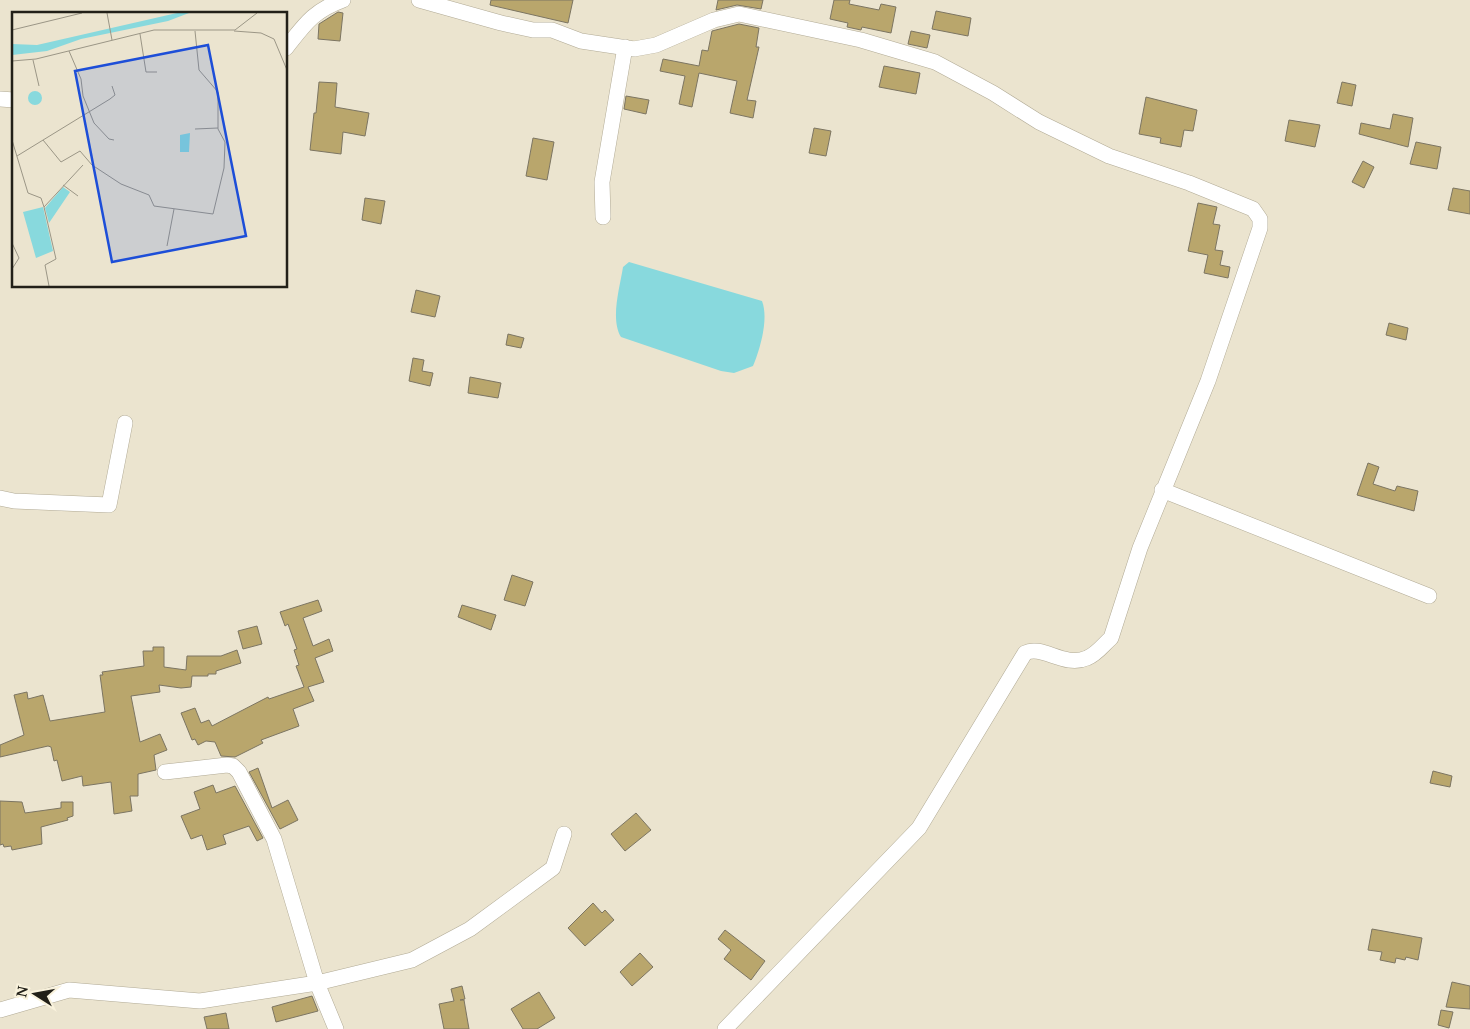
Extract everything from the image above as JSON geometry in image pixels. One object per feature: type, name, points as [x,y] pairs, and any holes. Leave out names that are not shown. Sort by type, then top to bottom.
[{"type":"street","points":[[288,45],[305,23],[319,10],[343,0]]},
{"type":"street","points":[[419,0],[501,23],[533,30],[552,30],[581,41],[634,49],[650,46],[714,20],[739,14],[861,40],[935,62],[993,93],[1039,122],[1100,152],[1189,183],[1253,209],[1260,219],[1260,228],[1208,380],[1140,548],[1111,638],[1087,658],[1072,662],[1036,651],[1025,653],[919,828],[725,1029]]},
{"type":"street","points":[[603,217],[602,182],[625,47]]},
{"type":"street","points":[[0,498],[14,501],[109,504],[125,423]]},
{"type":"street","points":[[1162,490],[1429,596]]},
{"type":"street","points":[[165,772],[227,765],[237,769],[258,805],[274,839],[316,983],[336,1029]]},
{"type":"street","points":[[0,1010],[69,990],[200,1001],[316,983],[412,960],[470,929],[553,868],[564,834]]},
{"type":"water","points":[[629,262],[762,301],[765,316],[764,325],[761,343],[753,366],[734,373],[721,371],[621,337],[616,321],[616,312],[623,267]]},
{"type":"building","points":[[491,0],[573,0],[568,23],[490,5]]},
{"type":"building","points":[[718,0],[763,0],[761,9],[737,5],[716,10]]},
{"type":"building","points":[[834,0],[850,0],[849,4],[879,10],[881,4],[896,7],[891,33],[862,27],[861,30],[847,27],[848,23],[830,19]]},
{"type":"building","points":[[936,11],[971,18],[968,36],[932,29]]},
{"type":"building","points":[[338,12],[343,13],[340,41],[318,39],[319,24]]},
{"type":"building","points":[[739,24],[759,28],[756,47],[759,47],[747,100],[756,101],[753,118],[730,113],[737,81],[699,73],[692,107],[679,104],[685,76],[660,71],[663,59],[699,66],[702,50],[708,51],[712,31]]},
{"type":"building","points":[[911,31],[930,35],[927,48],[908,44]]},
{"type":"building","points":[[884,66],[920,73],[916,94],[879,87]]},
{"type":"building","points":[[319,82],[337,83],[335,107],[369,113],[365,136],[343,132],[341,154],[310,150]]},
{"type":"building","points":[[1342,82],[1356,85],[1352,106],[1337,103]]},
{"type":"building","points":[[626,96],[649,100],[646,114],[624,109]]},
{"type":"building","points":[[1146,97],[1197,110],[1193,131],[1184,130],[1181,147],[1160,143],[1161,138],[1139,134]]},
{"type":"building","points":[[1393,114],[1413,118],[1408,147],[1359,134],[1361,123],[1390,129]]},
{"type":"building","points":[[1289,120],[1320,125],[1315,147],[1285,141]]},
{"type":"building","points":[[814,128],[831,131],[826,156],[809,153]]},
{"type":"building","points":[[533,138],[554,142],[547,180],[526,176]]},
{"type":"building","points":[[1416,142],[1441,147],[1437,169],[1410,164]]},
{"type":"building","points":[[1363,161],[1374,167],[1364,188],[1352,182]]},
{"type":"building","points":[[1453,188],[1470,191],[1470,214],[1448,210]]},
{"type":"building","points":[[365,198],[385,201],[381,224],[362,220]]},
{"type":"building","points":[[1198,203],[1217,207],[1213,224],[1220,225],[1215,250],[1223,251],[1220,265],[1230,267],[1228,278],[1204,273],[1208,255],[1188,251]]},
{"type":"building","points":[[416,290],[440,296],[435,317],[411,312]]},
{"type":"building","points":[[1389,323],[1408,328],[1406,340],[1386,335]]},
{"type":"building","points":[[508,334],[524,338],[521,348],[506,345]]},
{"type":"building","points":[[413,358],[424,360],[422,371],[433,373],[430,386],[409,381]]},
{"type":"building","points":[[470,377],[501,383],[498,398],[468,393]]},
{"type":"building","points":[[1368,463],[1379,467],[1373,484],[1395,491],[1397,486],[1418,491],[1414,511],[1357,495]]},
{"type":"building","points":[[512,575],[533,582],[525,606],[504,600]]},
{"type":"building","points":[[318,600],[322,611],[303,618],[313,646],[329,639],[333,651],[315,658],[324,682],[308,687],[314,701],[293,709],[299,726],[261,740],[263,743],[235,757],[221,756],[215,742],[206,741],[198,745],[195,739],[192,740],[181,713],[195,708],[201,723],[209,720],[212,726],[268,697],[269,699],[304,687],[296,666],[299,665],[294,650],[297,649],[288,624],[285,626],[280,612]]},
{"type":"building","points":[[462,605],[496,615],[491,630],[458,617]]},
{"type":"building","points":[[257,626],[262,644],[243,649],[238,631]]},
{"type":"building","points":[[153,647],[164,647],[164,667],[186,670],[187,656],[221,656],[237,650],[241,663],[216,671],[216,674],[192,676],[191,687],[181,688],[159,685],[160,692],[131,696],[140,742],[160,734],[167,750],[154,755],[156,770],[138,774],[138,796],[130,796],[132,811],[114,814],[111,782],[83,786],[82,776],[62,781],[57,760],[54,761],[51,747],[48,746],[0,757],[0,745],[24,735],[14,695],[27,692],[28,699],[43,695],[50,721],[105,712],[100,675],[103,675],[102,672],[144,666],[143,651],[153,651]]},
{"type":"building","points":[[258,768],[272,808],[288,800],[298,820],[280,829],[249,772]]},
{"type":"building","points":[[1433,771],[1452,776],[1450,787],[1430,783]]},
{"type":"building","points":[[213,785],[216,793],[235,786],[263,838],[257,841],[249,826],[223,835],[226,844],[207,850],[202,835],[191,839],[181,816],[200,809],[194,792]]},
{"type":"building","points":[[0,801],[22,802],[25,813],[61,808],[61,802],[73,802],[73,816],[67,818],[68,820],[41,827],[42,844],[12,850],[11,846],[4,847],[3,844],[0,845]]},
{"type":"building","points":[[636,813],[651,830],[625,851],[611,834]]},
{"type":"building","points":[[593,903],[602,913],[605,910],[614,920],[585,946],[568,928]]},
{"type":"building","points":[[1372,929],[1422,938],[1418,960],[1406,957],[1405,960],[1396,958],[1395,963],[1380,960],[1382,952],[1368,950]]},
{"type":"building","points":[[725,930],[765,961],[751,980],[724,959],[731,950],[718,939]]},
{"type":"building","points":[[640,953],[653,967],[632,986],[620,972]]},
{"type":"building","points":[[1452,982],[1470,986],[1470,1009],[1446,1007]]},
{"type":"building","points":[[462,986],[465,999],[460,1000],[464,1000],[469,1029],[444,1029],[439,1004],[454,1001],[451,989]]},
{"type":"building","points":[[539,992],[555,1018],[537,1029],[523,1029],[511,1009]]},
{"type":"building","points":[[312,996],[318,1011],[276,1022],[272,1007]]},
{"type":"building","points":[[1441,1010],[1453,1012],[1449,1028],[1438,1025]]},
{"type":"building","points":[[226,1013],[229,1029],[207,1029],[204,1017]]}]
